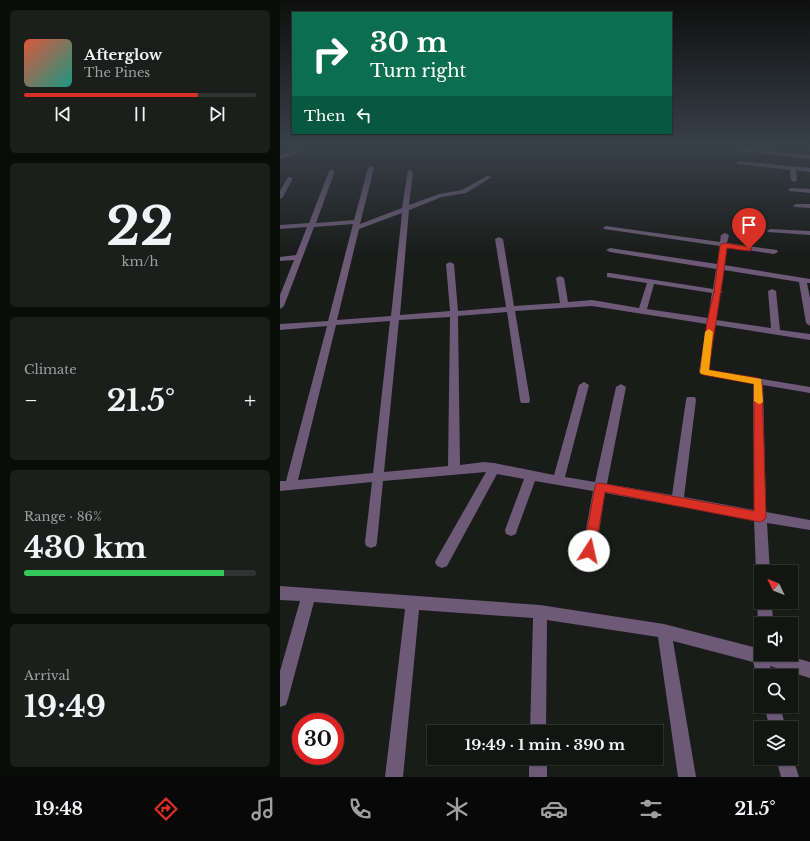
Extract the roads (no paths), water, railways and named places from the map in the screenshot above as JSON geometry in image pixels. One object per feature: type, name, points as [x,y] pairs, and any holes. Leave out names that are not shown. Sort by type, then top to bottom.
[{"type":"street","points":[[280,197],[288,182]]},
{"type":"street","points":[[280,306],[328,182]]},
{"type":"street","points":[[367,182],[331,324],[285,485],[484,467],[810,525]]},
{"type":"street","points":[[371,542],[396,319],[400,255],[409,182]]},
{"type":"street","points":[[280,227],[356,225],[441,195],[464,192],[480,182]]},
{"type":"street","points":[[791,190],[810,190]]},
{"type":"street","points":[[796,206],[810,206]]},
{"type":"street","points":[[606,228],[774,252]]},
{"type":"street","points":[[770,231],[810,233]]},
{"type":"street","points":[[725,235],[718,292],[710,322],[704,372],[810,390]]},
{"type":"street","points":[[499,239],[525,400]]},
{"type":"street","points":[[610,250],[807,281],[810,323]]},
{"type":"street","points":[[280,259],[298,257]]},
{"type":"street","points":[[450,264],[454,314],[454,469]]},
{"type":"street","points":[[610,275],[718,292]]},
{"type":"street","points":[[560,278],[564,305]]},
{"type":"street","points":[[642,310],[651,282]]},
{"type":"street","points":[[772,291],[776,332]]},
{"type":"street","points":[[280,327],[592,303],[810,337]]},
{"type":"street","points":[[758,382],[760,517],[763,565]]},
{"type":"street","points":[[558,480],[584,385]]},
{"type":"street","points":[[589,551],[600,487],[621,387]]},
{"type":"street","points":[[677,501],[691,400]]},
{"type":"street","points":[[442,562],[494,468]]},
{"type":"street","points":[[511,530],[531,475]]},
{"type":"street","points":[[280,593],[540,612],[664,630],[754,653]]},
{"type":"street","points":[[280,699],[309,594]]},
{"type":"street","points":[[394,777],[414,602]]},
{"type":"street","points":[[538,725],[540,612]]},
{"type":"street","points":[[664,630],[686,777]]},
{"type":"street","points":[[781,661],[810,670]]},
{"type":"street","points":[[538,765],[538,777]]},
{"type":"street","points":[[787,765],[790,777]]}]
